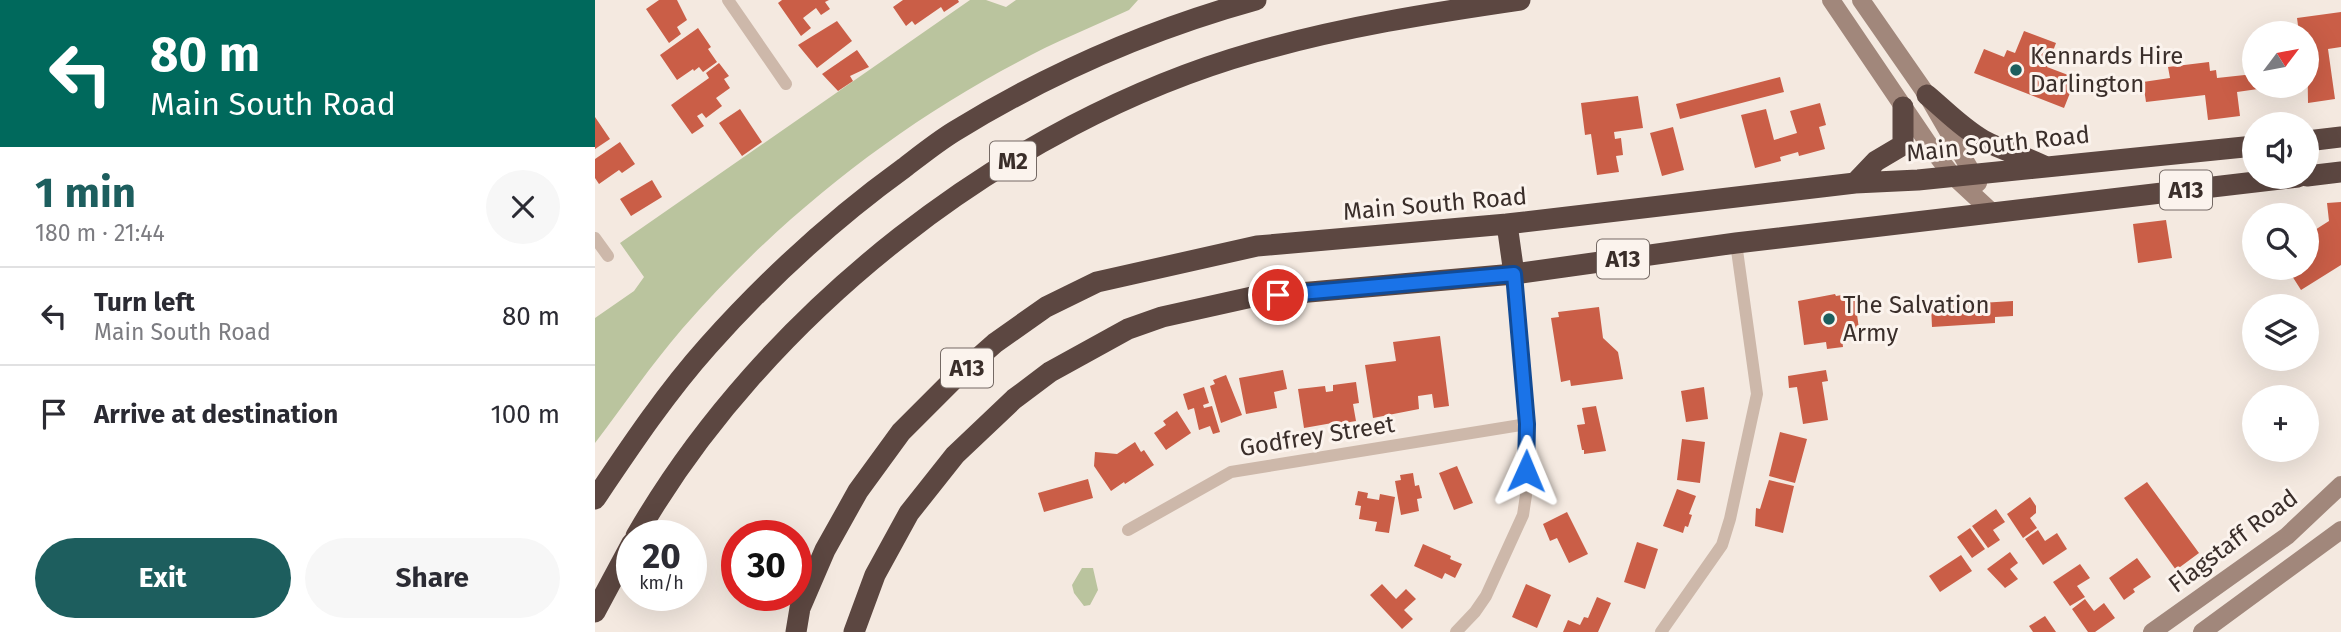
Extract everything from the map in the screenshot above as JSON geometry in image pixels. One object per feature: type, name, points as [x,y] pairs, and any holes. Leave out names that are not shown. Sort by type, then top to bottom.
[{"type":"highway","name":"M2","points":[[595,499],[664,400],[707,346],[819,234],[875,188],[953,132],[1028,89],[1165,29],[1256,0]]},
{"type":"highway","name":"M2","points":[[646,520],[680,467],[716,419],[805,320],[909,230],[984,178],[1056,135],[1126,100],[1253,52],[1329,32],[1520,0]]},
{"type":"highway","points":[[1927,95],[1965,128],[1984,140],[2044,166]]},
{"type":"highway","points":[[1855,183],[1877,162],[1903,145],[1903,107]]},
{"type":"highway","points":[[2319,140],[2341,137]]},
{"type":"highway","name":"Main South Road","points":[[796,632],[800,608],[825,550],[858,491],[901,432],[995,343],[1046,307],[1097,282],[1257,246],[1507,224],[1855,183],[2242,147]]},
{"type":"highway","points":[[2319,175],[2341,172]]},
{"type":"highway","name":"A13","points":[[854,632],[875,575],[909,513],[955,455],[1023,392],[1050,372],[1128,329],[1162,317],[1252,297],[1514,274],[1736,243],[2242,184]]},
{"type":"highway","points":[[1507,224],[1514,274]]},
{"type":"highway","points":[[595,612],[616,572]]},
{"type":"main road","points":[[1831,0],[1903,107],[1994,214]]},
{"type":"main road","points":[[1861,0],[1927,95],[1963,175]]},
{"type":"main road","name":"Flagstaff Road","points":[[2152,632],[2287,536],[2341,485]]},
{"type":"main road","points":[[2202,632],[2341,530]]},
{"type":"street","points":[[728,0],[786,84]]},
{"type":"street","points":[[595,238],[608,257]]},
{"type":"street","points":[[1661,632],[1722,545],[1757,394],[1736,243]]},
{"type":"street","points":[[1456,632],[1486,596],[1523,515],[1526,495],[1527,424],[1514,274]]},
{"type":"street","name":"Godfrey Street","points":[[1128,530],[1231,472],[1527,424]]},
{"type":"green space","points":[[970,0],[986,0],[1006,7],[1016,0],[1138,0],[1129,10],[1045,48],[971,88],[881,147],[838,180],[756,251],[718,289],[648,371],[595,443],[595,318],[634,291],[644,277],[620,243]]},
{"type":"green space","points":[[1082,568],[1093,568],[1098,590],[1090,605],[1084,606],[1074,593],[1072,585]]},
{"type":"building","points":[[659,0],[677,0],[687,20],[677,27],[681,34],[669,43],[646,9]]},
{"type":"building","points":[[782,0],[829,0],[825,2],[830,9],[821,15],[816,8],[803,18],[811,28],[801,36],[778,3]]},
{"type":"building","points":[[903,0],[959,2],[944,12],[941,7],[915,25],[912,21],[906,26],[893,7]]},
{"type":"building","points":[[2341,12],[2341,47],[2328,49],[2335,99],[2308,103],[2308,98],[2319,98],[2319,21],[2297,21],[2297,18]]},
{"type":"building","points":[[837,21],[852,41],[817,68],[798,45]]},
{"type":"building","points":[[698,28],[717,62],[703,72],[699,67],[694,71],[693,69],[677,80],[660,55]]},
{"type":"building","name":"Kennards Hire Darlington","points":[[2024,31],[2056,43],[2047,67],[2076,78],[2064,108],[1974,73],[1984,49],[2004,57],[2007,50],[2015,53]]},
{"type":"building","points":[[857,50],[869,67],[850,76],[853,81],[838,91],[822,74]]},
{"type":"building","points":[[2209,62],[2210,71],[2216,70],[2217,78],[2242,75],[2242,91],[2237,92],[2240,116],[2208,120],[2205,95],[2146,102],[2143,82],[2170,78],[2168,67]]},
{"type":"building","points":[[719,63],[729,76],[724,79],[730,88],[716,98],[722,106],[706,118],[702,113],[697,116],[704,126],[692,134],[671,105],[709,78],[706,73]]},
{"type":"building","points":[[1780,77],[1784,92],[1680,119],[1676,104]]},
{"type":"building","points":[[1638,96],[1643,128],[1614,132],[1615,139],[1621,138],[1623,155],[1616,156],[1619,172],[1597,175],[1591,134],[1585,135],[1581,103]]},
{"type":"building","points":[[1820,103],[1826,125],[1819,127],[1825,149],[1799,156],[1798,152],[1780,157],[1781,161],[1755,168],[1741,115],[1766,109],[1774,140],[1797,133],[1790,111]]},
{"type":"building","points":[[740,109],[762,142],[742,156],[719,123]]},
{"type":"building","points":[[595,117],[610,139],[595,149]]},
{"type":"building","points":[[1673,127],[1684,170],[1662,176],[1650,133]]},
{"type":"building","points":[[620,142],[635,164],[622,173],[619,170],[599,184],[595,178],[595,159]]},
{"type":"building","points":[[652,180],[662,197],[631,216],[620,199]]},
{"type":"building","points":[[2341,202],[2341,265],[2319,279],[2319,227],[2329,221],[2327,203]]},
{"type":"building","points":[[2166,220],[2172,258],[2138,263],[2133,224]]},
{"type":"building","points":[[2295,280],[2317,280],[2301,290]]},
{"type":"building","name":"The Salvation Army","points":[[1854,293],[1860,336],[1842,339],[1843,347],[1827,349],[1826,342],[1804,345],[1798,301]]},
{"type":"building","points":[[2013,301],[2013,316],[1995,317],[1995,323],[1932,327],[1931,306]]},
{"type":"building","points":[[1599,307],[1603,338],[1618,352],[1623,379],[1571,386],[1570,380],[1561,382],[1551,318],[1559,317],[1558,312]]},
{"type":"building","points":[[1440,336],[1449,406],[1434,408],[1432,394],[1418,396],[1419,409],[1373,418],[1365,365],[1396,361],[1393,342]]},
{"type":"building","points":[[1283,370],[1287,389],[1274,392],[1277,408],[1246,414],[1239,378]]},
{"type":"building","points":[[1826,370],[1828,381],[1822,382],[1828,420],[1803,424],[1797,387],[1789,388],[1788,376]]},
{"type":"building","points":[[1226,375],[1242,415],[1221,423],[1210,386],[1215,384],[1213,380]]},
{"type":"building","points":[[1356,382],[1359,403],[1353,404],[1356,421],[1304,428],[1298,389],[1325,386],[1326,392],[1333,391],[1333,385]]},
{"type":"building","points":[[1204,387],[1209,403],[1203,405],[1204,408],[1212,406],[1220,432],[1213,434],[1210,426],[1199,430],[1194,408],[1188,410],[1183,394]]},
{"type":"building","points":[[1704,387],[1708,419],[1686,422],[1681,391]]},
{"type":"building","points":[[1596,406],[1606,451],[1584,454],[1577,425],[1585,424],[1582,408]]},
{"type":"building","points":[[1177,411],[1191,433],[1166,450],[1154,433],[1166,425],[1163,421]]},
{"type":"building","points":[[1780,432],[1807,439],[1795,483],[1769,476]]},
{"type":"building","points":[[1682,439],[1705,442],[1700,483],[1677,480]]},
{"type":"building","points":[[1135,442],[1154,465],[1111,491],[1094,466],[1095,452],[1117,454]]},
{"type":"building","points":[[1457,466],[1473,503],[1454,510],[1439,473]]},
{"type":"building","points":[[1413,473],[1415,486],[1419,485],[1422,498],[1417,499],[1419,511],[1401,515],[1395,481],[1401,480],[1400,475]]},
{"type":"building","points":[[1088,479],[1093,498],[1044,512],[1038,493]]},
{"type":"building","points":[[1769,480],[1794,486],[1783,533],[1755,526],[1756,508],[1760,509]]},
{"type":"building","points":[[2147,482],[2199,553],[2176,570],[2124,498]]},
{"type":"building","points":[[1677,489],[1696,496],[1689,514],[1692,515],[1688,527],[1685,526],[1683,533],[1663,526]]},
{"type":"building","points":[[1358,491],[1368,493],[1367,498],[1379,500],[1380,494],[1395,497],[1389,533],[1375,531],[1377,522],[1359,519],[1361,506],[1355,505]]},
{"type":"building","points":[[2030,497],[2036,506],[2036,513],[2030,518],[2037,528],[2023,538],[2007,514]]},
{"type":"building","points":[[1996,509],[2005,522],[1993,530],[2000,540],[1988,548],[1972,526]]},
{"type":"building","points":[[1567,512],[1588,554],[1569,563],[1557,538],[1550,541],[1543,524]]},
{"type":"building","points":[[1970,528],[1985,549],[1972,558],[1957,537]]},
{"type":"building","points":[[2038,530],[2045,541],[2057,533],[2067,549],[2043,565],[2025,539]]},
{"type":"building","points":[[1637,542],[1658,549],[1645,589],[1624,582]]},
{"type":"building","points":[[1423,544],[1462,564],[1455,578],[1445,573],[1442,579],[1414,566]]},
{"type":"building","points":[[2010,552],[2018,563],[2010,569],[2018,579],[2005,588],[1987,569]]},
{"type":"building","points":[[1961,555],[1972,571],[1940,592],[1929,576]]},
{"type":"building","points":[[2137,558],[2151,577],[2133,589],[2135,592],[2124,600],[2109,578]]},
{"type":"building","points":[[2080,564],[2090,578],[2077,586],[2085,597],[2070,606],[2053,582]]},
{"type":"building","points":[[1382,584],[1396,599],[1406,589],[1416,599],[1404,610],[1413,619],[1402,629],[1370,595]]},
{"type":"building","points":[[1526,584],[1551,595],[1537,628],[1512,617]]},
{"type":"building","points":[[1597,597],[1611,603],[1598,632],[1563,632],[1568,620],[1580,625],[1584,617],[1588,618]]},
{"type":"building","points":[[2085,599],[2094,611],[2104,603],[2115,618],[2095,632],[2088,632],[2072,609]]},
{"type":"building","points":[[2045,616],[2056,632],[2033,632],[2029,626]]},
{"type":"place","name":"Kennards Hire Darlington","points":[[2016,70]]},
{"type":"place","name":"The Salvation Army","points":[[1829,319]]},
{"type":"route","points":[[1278,295],[1514,274],[1525,391],[1526,471]]}]
